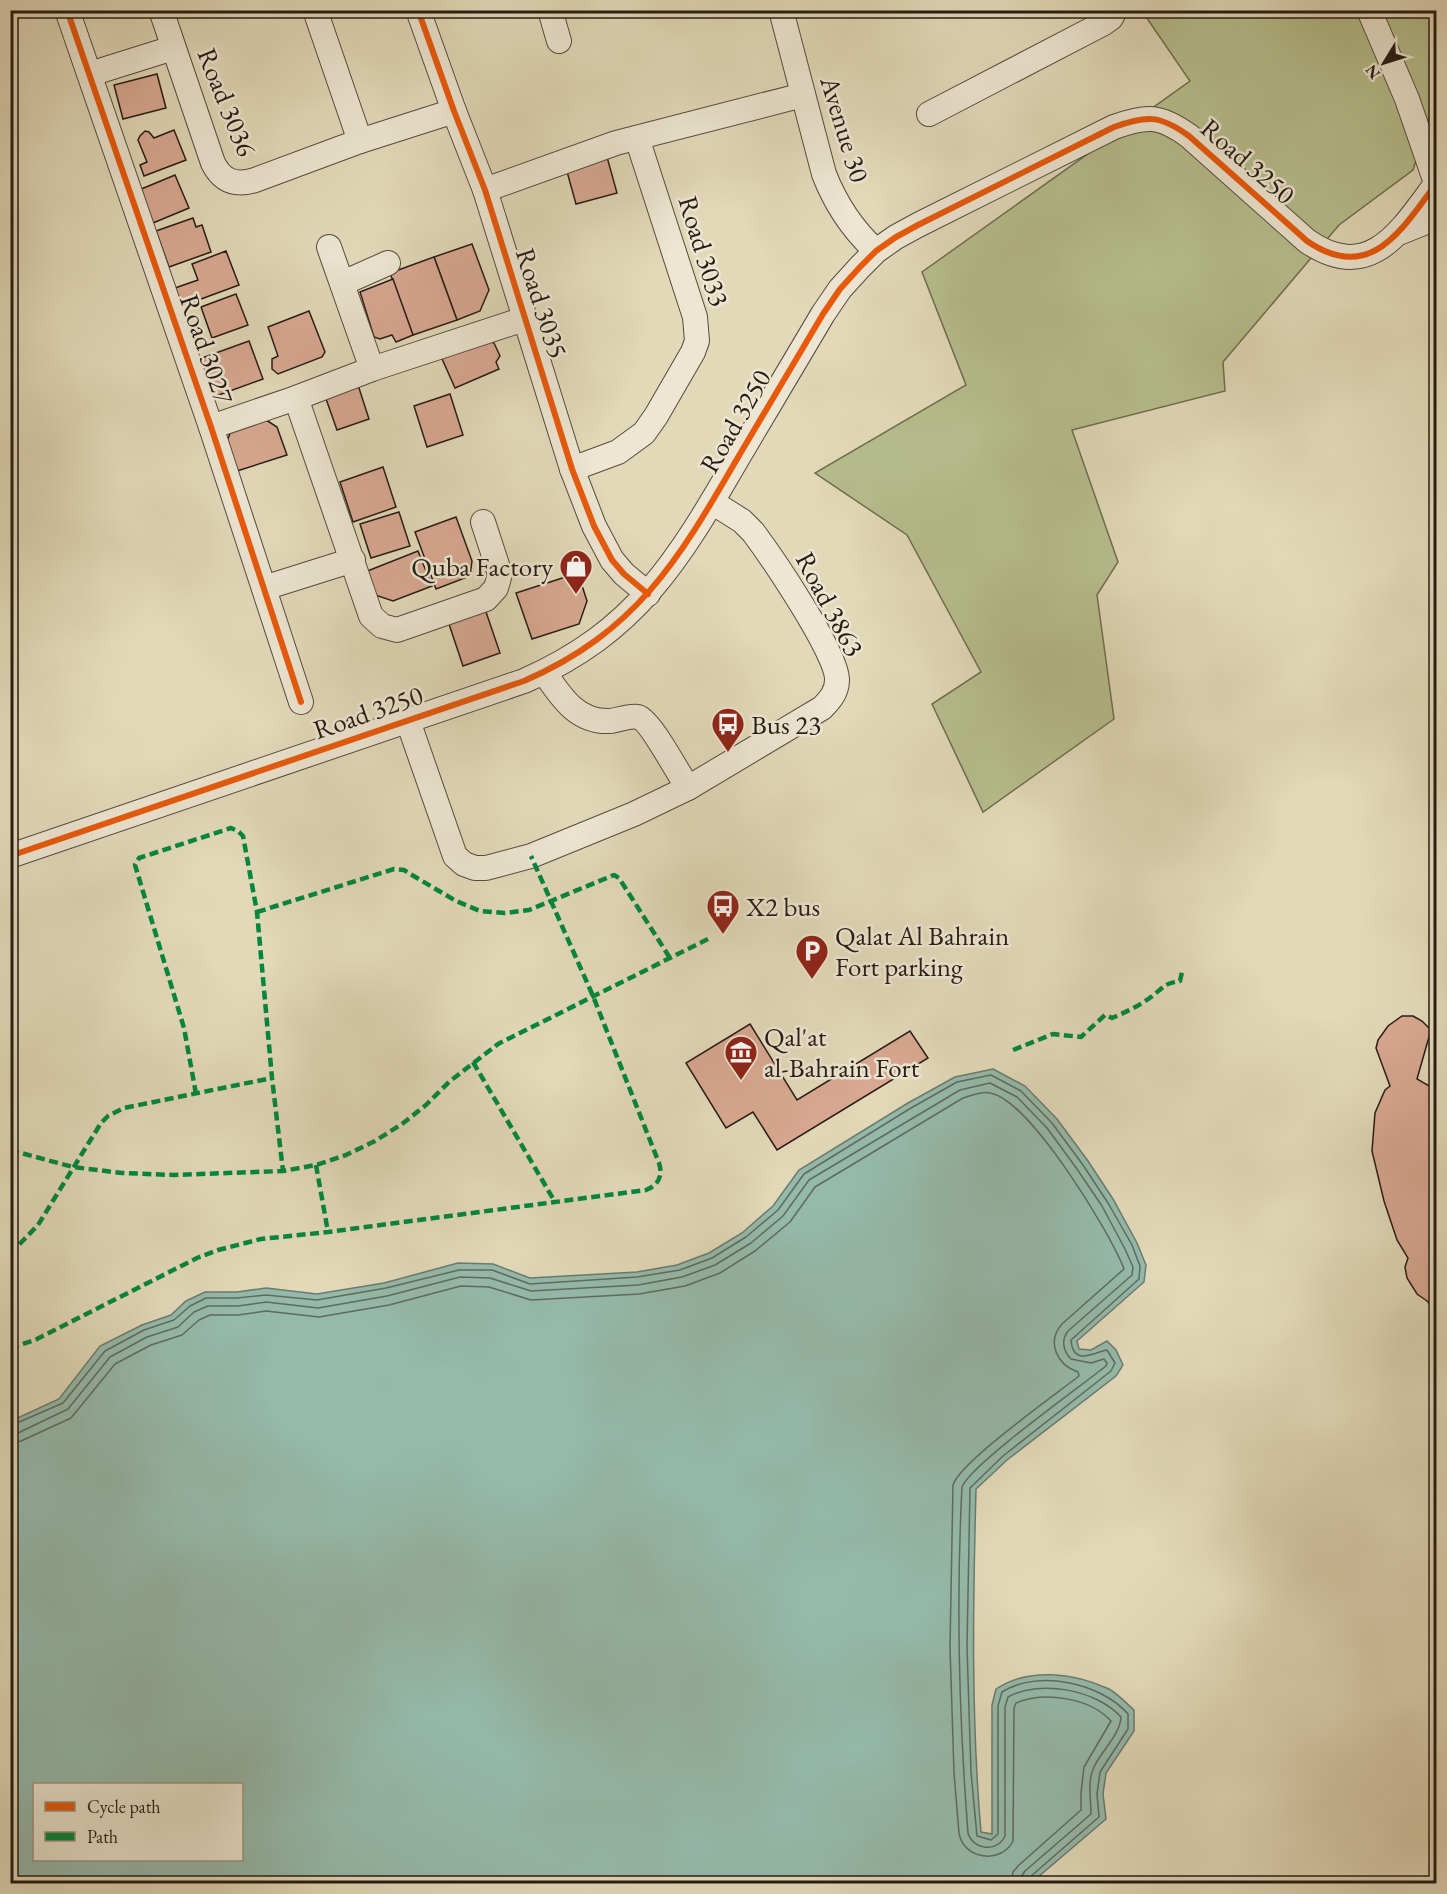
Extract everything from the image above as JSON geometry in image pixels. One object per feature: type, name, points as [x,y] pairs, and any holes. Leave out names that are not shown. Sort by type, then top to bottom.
[{"type":"street","name":"Road 3027","points":[[67,10],[211,427],[301,702]]},
{"type":"street","name":"Road 3036","points":[[161,10],[213,163],[218,173],[229,181],[242,184],[255,180],[360,141],[454,111]]},
{"type":"street","points":[[315,10],[360,141]]},
{"type":"street","name":"Road 3035","points":[[418,10],[485,190],[572,469],[604,546],[624,574],[648,594]]},
{"type":"street","points":[[550,10],[559,41]]},
{"type":"street","name":"Avenue 30","points":[[781,10],[824,174],[833,196],[852,226],[876,251]]},
{"type":"street","points":[[929,114],[1104,23],[1111,18],[1115,10]]},
{"type":"street","points":[[1368,10],[1407,99],[1435,185]]},
{"type":"street","name":"Road 3036","points":[[90,74],[173,48]]},
{"type":"street","points":[[485,190],[616,143],[803,95]]},
{"type":"street","points":[[1407,99],[1437,134]]},
{"type":"street","name":"Road 3250","points":[[11,855],[524,681],[582,650],[604,634],[648,594],[683,550],[823,314],[840,289],[876,251],[918,225],[1114,127],[1133,120],[1150,118],[1169,122],[1189,136],[1307,241],[1323,252],[1344,258],[1364,255],[1381,248],[1401,232],[1435,185]]},
{"type":"street","name":"Road 3033","points":[[572,469],[618,452],[644,433],[662,407],[697,341],[695,317],[637,138]]},
{"type":"street","name":"Road 3250","points":[[1401,232],[1437,218]]},
{"type":"street","points":[[329,247],[372,369]]},
{"type":"street","points":[[343,283],[388,263]]},
{"type":"street","name":"Road 3035","points":[[211,427],[372,369],[524,319]]},
{"type":"street","points":[[296,398],[371,616],[382,626],[397,630],[486,598],[496,588],[500,574],[483,522]]},
{"type":"street","name":"Road 3863","points":[[408,721],[456,856],[464,864],[474,868],[486,868],[531,856],[634,814],[688,788],[822,708],[830,700],[837,679],[832,660],[812,621],[765,547],[742,521],[712,502]]},
{"type":"street","points":[[264,588],[352,560]]},
{"type":"street","points":[[544,672],[566,703],[583,715],[598,722],[637,717],[648,723],[688,788]]},
{"type":"shaded area","points":[[1142,11],[1436,11],[1436,96],[1413,170],[1339,225],[1223,362],[1225,391],[1072,430],[1118,562],[1097,595],[1114,719],[983,812],[932,704],[981,672],[907,535],[815,473],[966,385],[922,272],[1190,81]]},
{"type":"water","points":[[993,1069],[1025,1086],[1057,1119],[1088,1161],[1113,1199],[1146,1265],[1144,1282],[1077,1341],[1079,1349],[1091,1350],[1107,1341],[1116,1350],[1123,1365],[1116,1376],[1007,1460],[976,1489],[974,1703],[981,1832],[992,1834],[992,1705],[996,1689],[1023,1677],[1037,1675],[1067,1676],[1109,1689],[1134,1710],[1134,1731],[1106,1773],[1103,1794],[1106,1819],[1031,1883],[11,1883],[11,1421],[59,1399],[100,1346],[142,1325],[171,1315],[186,1301],[205,1292],[237,1292],[266,1288],[317,1294],[384,1283],[458,1263],[493,1264],[530,1278],[637,1272],[677,1265],[709,1253],[742,1233],[773,1206],[799,1170],[955,1077]]},
{"type":"building","points":[[157,74],[166,108],[123,119],[114,85]]},
{"type":"building","points":[[174,130],[186,160],[144,176],[140,165],[147,162],[138,140],[140,136],[145,131],[154,138]]},
{"type":"building","points":[[607,157],[617,193],[576,204],[566,168]]},
{"type":"building","points":[[175,175],[189,208],[153,223],[139,190]]},
{"type":"building","points":[[193,218],[196,227],[202,225],[211,252],[169,267],[156,231]]},
{"type":"building","points":[[472,244],[489,290],[480,311],[457,320],[434,257]]},
{"type":"building","points":[[226,251],[239,285],[182,306],[175,288],[198,280],[192,264]]},
{"type":"building","points":[[434,257],[457,320],[413,335],[390,273]]},
{"type":"building","points":[[393,279],[413,335],[396,342],[392,335],[380,339],[374,337],[360,292]]},
{"type":"building","points":[[236,294],[248,325],[212,338],[201,307]]},
{"type":"building","points":[[309,311],[325,352],[322,357],[278,374],[272,369],[272,359],[278,356],[268,327]]},
{"type":"building","points":[[249,341],[263,379],[216,396],[202,358]]},
{"type":"building","points":[[488,341],[494,343],[500,356],[496,362],[499,369],[455,388],[439,352]]},
{"type":"building","points":[[358,385],[369,419],[337,430],[325,396]]},
{"type":"building","points":[[450,394],[463,435],[427,447],[414,406]]},
{"type":"building","points":[[263,418],[277,427],[287,455],[237,471],[227,441],[232,429]]},
{"type":"building","points":[[383,467],[396,507],[353,522],[340,482]]},
{"type":"building","points":[[399,512],[410,546],[371,558],[360,524]]},
{"type":"building","points":[[456,517],[472,561],[470,576],[436,589],[415,532]]},
{"type":"building","points":[[418,551],[432,586],[393,601],[375,595],[365,572]]},
{"type":"building","points":[[578,573],[587,601],[579,624],[532,639],[516,593]]},
{"type":"building","points":[[485,609],[500,653],[463,666],[447,618]]},
{"type":"building","points":[[1402,1016],[1413,1016],[1431,1030],[1417,1079],[1436,1090],[1436,1311],[1417,1294],[1407,1278],[1405,1267],[1408,1258],[1397,1240],[1384,1201],[1372,1151],[1375,1113],[1385,1090],[1390,1086],[1376,1048],[1378,1040],[1388,1026]]},
{"type":"building","name":"Qal'at al-Bahrain Fort","points":[[750,1024],[797,1100],[910,1031],[928,1058],[777,1150],[753,1112],[726,1128],[686,1063]]},
{"type":"marked path","points":[[196,1094],[184,1028],[135,865],[139,858],[231,828],[243,836],[257,912],[283,1171]]},
{"type":"marked path","points":[[10,1348],[35,1340],[197,1258],[261,1239],[646,1190],[654,1185],[660,1175],[659,1163],[593,996],[531,856]]},
{"type":"marked path","points":[[257,912],[394,869],[404,870],[456,901],[480,911],[505,913],[529,910],[614,875],[619,878],[670,958]]},
{"type":"marked path","points":[[10,1150],[73,1167],[122,1173],[174,1175],[283,1171],[316,1165],[346,1155],[402,1124],[426,1105],[449,1082],[498,1044],[708,939]]},
{"type":"marked path","points":[[1013,1050],[1053,1034],[1081,1037],[1105,1015],[1112,1018],[1137,1006],[1167,985],[1180,981],[1182,972]]},
{"type":"marked path","points":[[473,1062],[555,1202]]},
{"type":"marked path","points":[[10,1254],[38,1225],[101,1123],[108,1116],[124,1108],[272,1078]]},
{"type":"marked path","points":[[316,1165],[328,1232]]},
{"type":"cycle path","points":[[67,10],[211,427],[301,702]]},
{"type":"cycle path","points":[[418,10],[485,190],[572,469],[594,526],[612,560],[624,574],[648,594]]},
{"type":"cycle path","points":[[10,856],[524,681],[563,662],[596,640],[625,616],[673,561],[716,496],[823,314],[840,289],[876,251],[918,225],[1114,127],[1145,119],[1170,124],[1189,136],[1307,241],[1329,253],[1348,257],[1365,255],[1394,236],[1408,222],[1433,188]]},
{"type":"place","name":"Quba Factory","points":[[576,595]]},
{"type":"place","name":"Bus 23","points":[[728,753]]},
{"type":"place","name":"X2 bus","points":[[723,935]]},
{"type":"place","name":"Qalat Al Bahrain Fort parking","points":[[812,980]]},
{"type":"place","name":"Qal'at al-Bahrain Fort","points":[[741,1081]]}]
